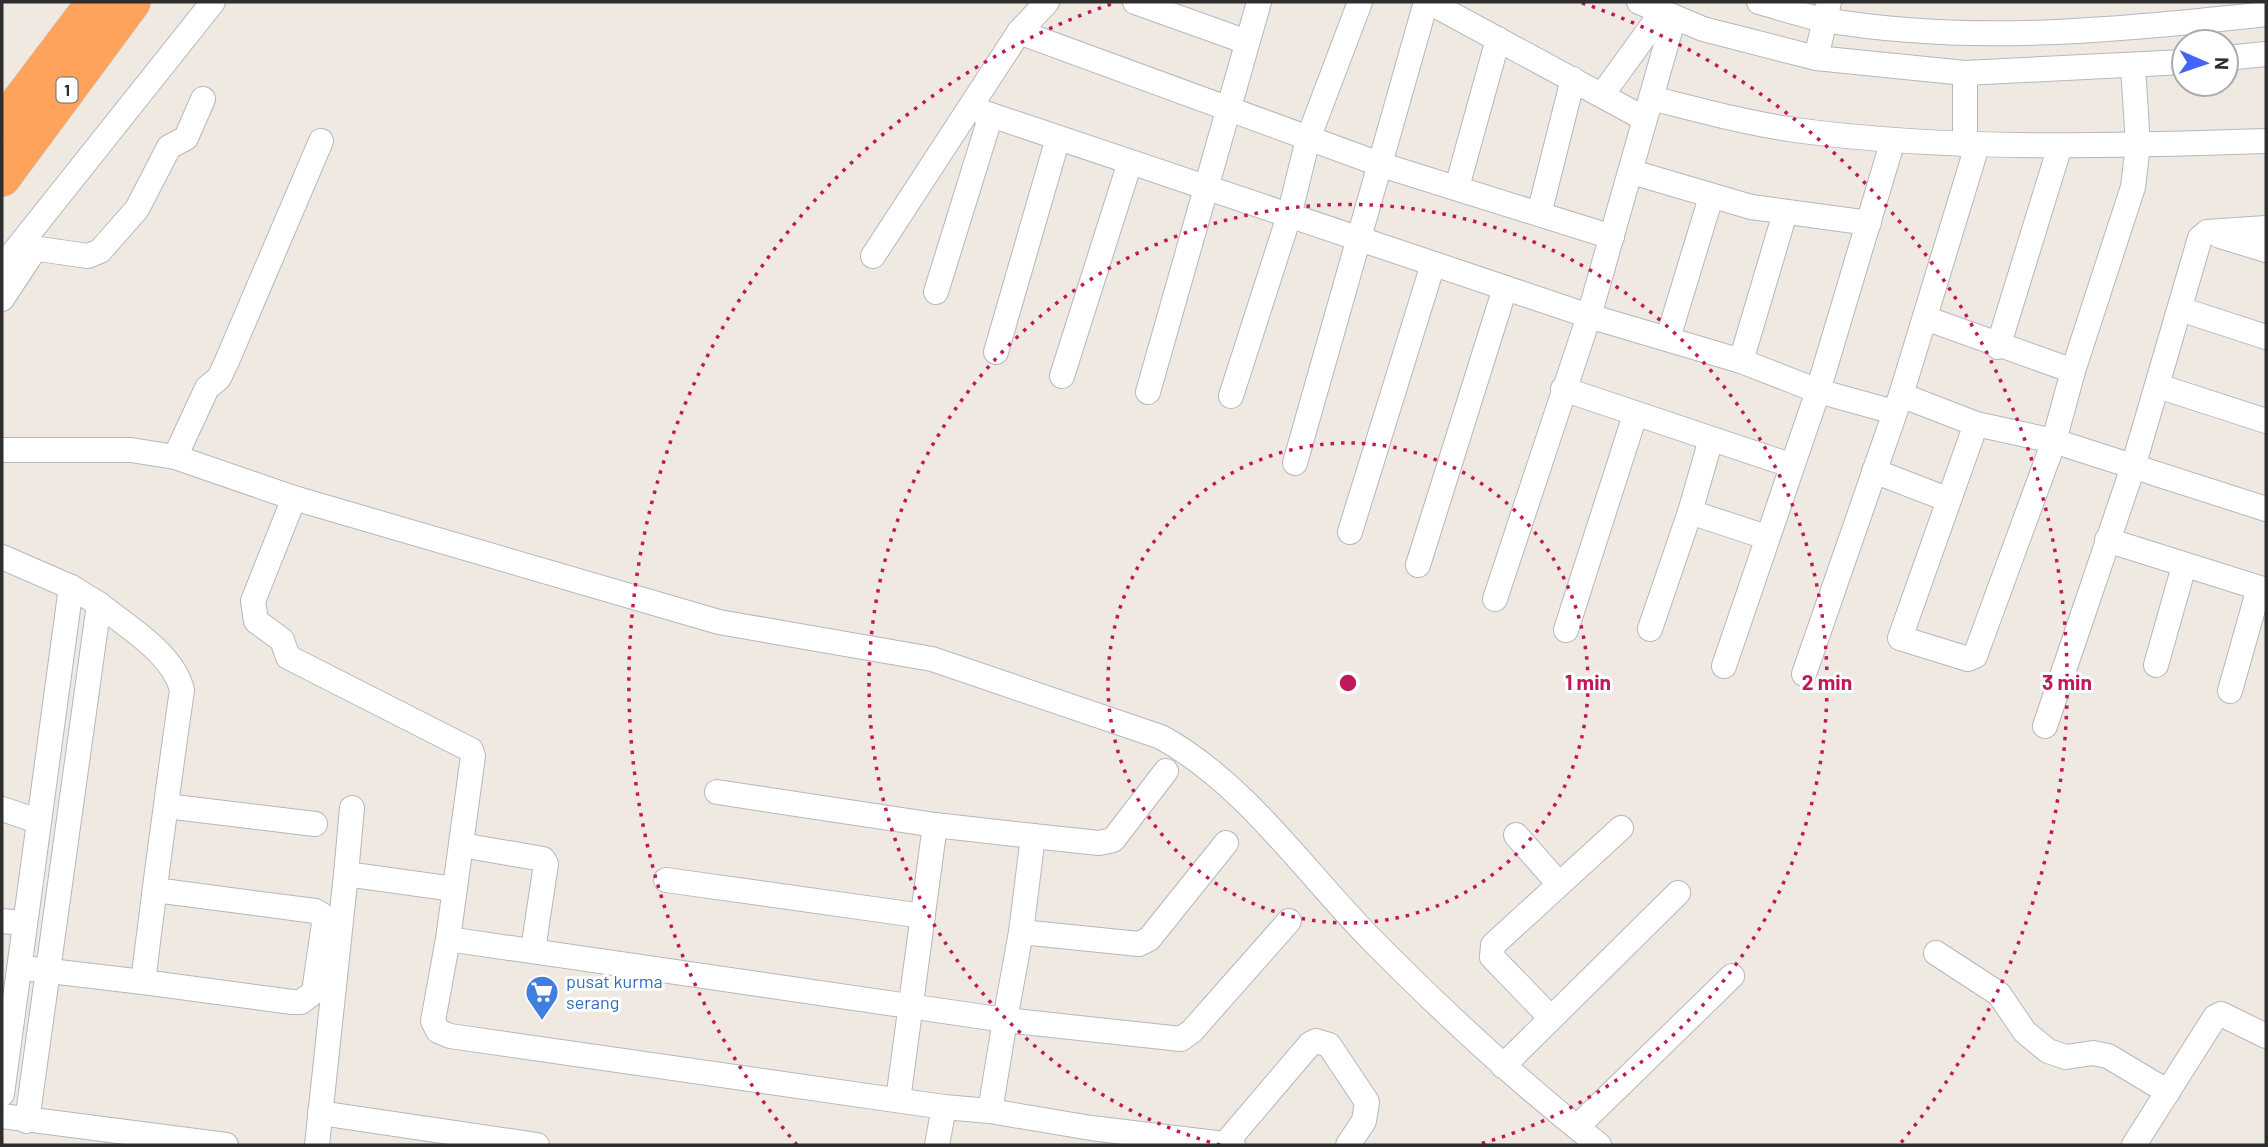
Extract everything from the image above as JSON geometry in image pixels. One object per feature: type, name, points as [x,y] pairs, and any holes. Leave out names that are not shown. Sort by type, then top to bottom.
[{"type":"highway","name":"1","points":[[2,125],[95,2]]},
{"type":"highway","name":"1","points":[[2,178],[132,2]]},
{"type":"street","points":[[2,267],[213,2]]},
{"type":"street","points":[[873,256],[980,112],[1019,32],[1047,2]]},
{"type":"street","points":[[1135,2],[1247,42]]},
{"type":"street","points":[[1147,392],[1259,2]]},
{"type":"street","points":[[1231,396],[1289,216],[1308,139],[1360,2]]},
{"type":"street","points":[[1295,463],[1428,2],[1602,95],[1648,108],[1893,140],[1971,146],[2266,141]]},
{"type":"street","points":[[1639,2],[1734,39],[1822,32],[2114,31],[2266,14]]},
{"type":"street","points":[[1759,2],[1822,32],[1965,73],[2170,63]]},
{"type":"street","points":[[1602,95],[1668,14]]},
{"type":"street","points":[[1495,599],[1632,172],[1668,14]]},
{"type":"street","points":[[1019,32],[1382,165],[1612,237]]},
{"type":"street","points":[[1457,187],[1498,39]]},
{"type":"street","points":[[2240,57],[2266,54]]},
{"type":"street","points":[[1976,424],[1900,638],[1972,659],[2054,441],[2073,371],[2133,187],[2138,145],[2133,66]]},
{"type":"street","points":[[1804,674],[1925,318],[1971,146],[1965,73]]},
{"type":"street","points":[[1539,214],[1573,79]]},
{"type":"street","points":[[2,299],[33,252],[39,248],[88,256],[111,242],[137,209],[169,147],[187,138],[204,99]]},
{"type":"street","points":[[980,112],[1588,316],[1741,361],[1818,391],[1897,403],[2054,441],[2266,509]]},
{"type":"street","points":[[936,292],[980,112]]},
{"type":"street","points":[[996,352],[1058,138]]},
{"type":"street","points":[[1724,666],[1790,465],[1818,391],[1893,140]]},
{"type":"street","points":[[175,457],[207,388],[219,378],[227,361],[321,141]]},
{"type":"street","points":[[1998,347],[2060,146]]},
{"type":"street","points":[[1062,376],[1130,162]]},
{"type":"street","points":[[1632,172],[1711,197],[1785,213],[1869,223]]},
{"type":"street","points":[[1668,338],[1711,197]]},
{"type":"street","points":[[1741,361],[1785,213]]},
{"type":"street","points":[[2045,726],[2133,467],[2200,238],[2210,232],[2266,228]]},
{"type":"street","points":[[2210,232],[2266,250]]},
{"type":"street","points":[[1350,532],[1433,264]]},
{"type":"street","points":[[1418,565],[1505,288]]},
{"type":"street","points":[[2180,309],[2266,337]]},
{"type":"street","points":[[1925,318],[1998,347],[2073,371]]},
{"type":"street","points":[[2158,386],[2266,421]]},
{"type":"street","points":[[1563,389],[1790,465]]},
{"type":"street","points":[[1566,630],[1635,415]]},
{"type":"street","points":[[1650,629],[1690,512],[1711,439]]},
{"type":"street","points":[[2,450],[131,450],[175,457],[294,498],[719,622],[932,659],[1161,737],[1194,757],[1253,812],[1370,938],[1503,1066],[1599,1145]]},
{"type":"street","points":[[1874,471],[1950,500]]},
{"type":"street","points":[[294,498],[253,601],[253,617],[282,640],[288,657],[471,750],[473,762],[448,939],[433,1021],[439,1031],[450,1036],[944,1107],[990,1111],[1089,1137],[1229,1145],[1310,1044],[1316,1041],[1329,1045],[1367,1102],[1364,1121],[1348,1145]]},
{"type":"street","points":[[1690,512],[1766,537]]},
{"type":"street","points":[[2107,540],[2263,589],[2230,691]]},
{"type":"street","points":[[2,557],[71,587],[99,604],[164,658],[179,677],[183,690],[144,982]]},
{"type":"street","points":[[2156,665],[2184,566]]},
{"type":"street","points":[[2,1094],[19,967],[12,922],[38,821],[71,587]]},
{"type":"street","points":[[27,1121],[99,604]]},
{"type":"street","points":[[717,792],[935,825],[1099,843],[1113,840],[1166,771]]},
{"type":"street","points":[[166,806],[315,824]]},
{"type":"street","points":[[317,1145],[352,808]]},
{"type":"street","points":[[2,809],[38,821]]},
{"type":"street","points":[[898,1100],[935,825]]},
{"type":"street","points":[[1551,1018],[1492,957],[1491,951],[1496,941],[1621,828]]},
{"type":"street","points":[[1516,835],[1558,883]]},
{"type":"street","points":[[990,1111],[1021,932],[1033,836]]},
{"type":"street","points":[[1021,932],[1139,944],[1149,939],[1226,843]]},
{"type":"street","points":[[461,845],[543,859],[546,864],[533,950]]},
{"type":"street","points":[[345,874],[454,889]]},
{"type":"street","points":[[666,880],[923,916]]},
{"type":"street","points":[[19,967],[301,1002],[314,992],[324,923],[322,915],[315,911],[155,890]]},
{"type":"street","points":[[1503,1066],[1678,893]]},
{"type":"street","points":[[448,939],[1005,1020],[1181,1039],[1192,1031],[1289,921]]},
{"type":"street","points":[[1936,953],[1999,994],[2025,1032],[2048,1051],[2066,1057],[2093,1053],[2108,1056],[2168,1092]]},
{"type":"street","points":[[1577,1127],[1732,976]]},
{"type":"street","points":[[2134,1145],[2217,1015],[2223,1015],[2266,1036]]},
{"type":"street","points":[[937,1145],[944,1107]]},
{"type":"street","points":[[320,1113],[537,1145]]},
{"type":"street","points":[[2,1116],[226,1145]]},
{"type":"place","name":"pusat kurma serang","points":[[542,1022]]}]
